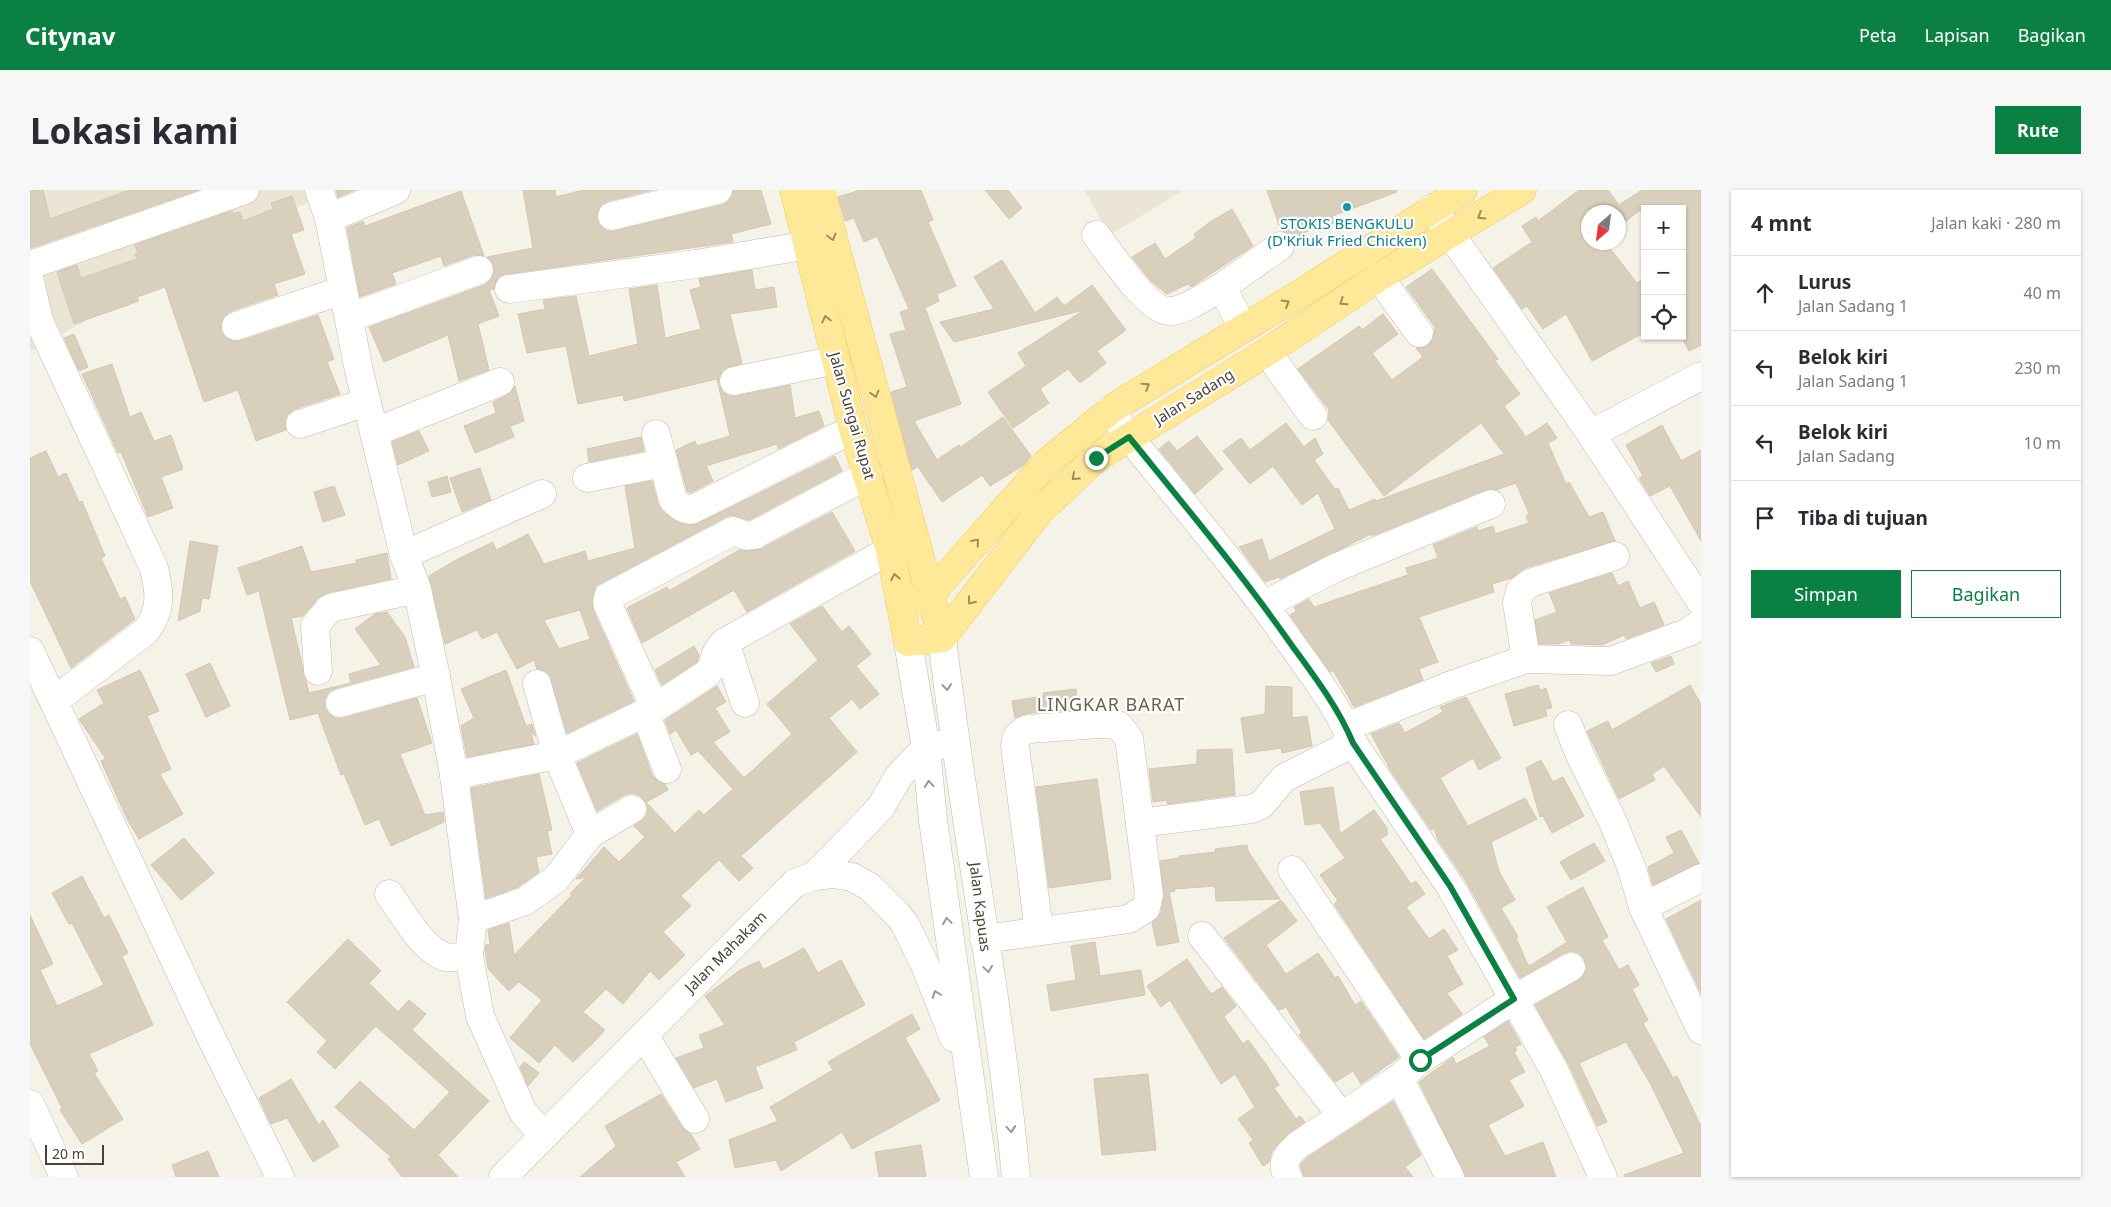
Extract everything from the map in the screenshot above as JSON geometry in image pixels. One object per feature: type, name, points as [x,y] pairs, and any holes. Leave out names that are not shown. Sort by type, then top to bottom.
[{"type":"main road","points":[[900,603],[929,596],[1046,463],[1110,410],[1149,384],[1303,292],[1463,190]]},
{"type":"main road","name":"Jalan Sadang","points":[[942,638],[1040,511],[1096,458],[1267,352],[1379,277],[1450,236],[1522,190]]},
{"type":"main road","name":"Jalan Sungai Rupat","points":[[815,191],[809,245],[853,429],[890,550],[908,642]]},
{"type":"main road","name":"Jalan Sungai Rupat","points":[[815,191],[942,638]]},
{"type":"main road","points":[[908,642],[942,638]]},
{"type":"street","points":[[30,265],[204,198],[245,190]]},
{"type":"street","points":[[319,190],[329,218],[367,402],[404,555],[416,589],[436,677],[454,775],[473,919],[470,956],[480,1016],[503,1072],[523,1112],[544,1136]]},
{"type":"street","points":[[329,218],[396,190]]},
{"type":"street","points":[[612,216],[718,190]]},
{"type":"street","points":[[1432,208],[1591,434],[1701,602]]},
{"type":"street","points":[[1096,235],[1146,298],[1158,308],[1168,312],[1178,310],[1222,288],[1280,246]]},
{"type":"street","points":[[509,288],[696,264],[809,245]]},
{"type":"street","points":[[349,318],[479,270]]},
{"type":"street","points":[[1379,277],[1419,333]]},
{"type":"street","points":[[30,281],[39,321],[154,568],[159,591],[158,610],[146,631],[54,701]]},
{"type":"street","points":[[1222,288],[1243,328]]},
{"type":"street","points":[[236,326],[343,290]]},
{"type":"street","points":[[1267,352],[1313,416]]},
{"type":"street","points":[[734,381],[836,360]]},
{"type":"street","points":[[1591,434],[1701,376]]},
{"type":"street","points":[[375,432],[500,382]]},
{"type":"street","points":[[300,424],[367,402]]},
{"type":"street","points":[[1110,410],[1129,437],[1264,605],[1316,678],[1350,735],[1450,886],[1554,1070],[1603,1177]]},
{"type":"street","points":[[656,434],[673,500],[681,507],[691,510],[853,429]]},
{"type":"street","points":[[587,478],[664,463]]},
{"type":"street","points":[[667,769],[650,710],[607,603],[608,597],[733,531],[746,536],[754,535],[868,475]]},
{"type":"street","points":[[404,555],[542,494]]},
{"type":"street","points":[[1264,605],[1335,568],[1492,504]]},
{"type":"street","points":[[454,775],[557,755],[650,710],[708,673],[712,667],[715,651],[725,642],[890,550]]},
{"type":"street","points":[[1526,659],[1517,603],[1520,591],[1530,583],[1615,556]]},
{"type":"street","points":[[318,671],[316,626],[330,608],[416,589]]},
{"type":"street","points":[[1140,823],[1252,809],[1261,805],[1284,778],[1350,735],[1449,686],[1526,659],[1611,661],[1688,632],[1701,623]]},
{"type":"street","name":"Jalan Kapuas","points":[[942,638],[954,742],[970,827],[1016,1177]]},
{"type":"street","points":[[725,642],[745,703]]},
{"type":"street","points":[[908,642],[926,748],[933,820],[984,1177]]},
{"type":"street","points":[[30,652],[204,1022],[280,1177]]},
{"type":"street","points":[[340,703],[436,677]]},
{"type":"street","points":[[537,684],[557,755],[590,834]]},
{"type":"street","points":[[984,940],[1129,919],[1146,908],[1149,894],[1128,738],[1118,725],[1098,724],[1021,732],[1016,739],[1015,746],[1039,931]]},
{"type":"street","points":[[1568,725],[1580,755],[1613,822],[1632,869],[1642,907],[1701,1030]]},
{"type":"street","points":[[926,748],[954,742]]},
{"type":"street","name":"Jalan Mahakam","points":[[504,1177],[644,1035],[804,879],[806,863],[875,788],[899,776],[926,748]]},
{"type":"street","points":[[473,919],[516,905],[556,879],[590,834],[632,809]]},
{"type":"street","points":[[1292,870],[1420,1060]]},
{"type":"street","points":[[804,879],[833,874],[852,877],[870,887],[905,924],[925,965],[968,1072]]},
{"type":"street","points":[[1642,907],[1701,878]]},
{"type":"street","points":[[390,894],[419,935],[435,951],[446,957],[470,956]]},
{"type":"street","points":[[1202,936],[1341,1114]]},
{"type":"street","points":[[1288,1177],[1284,1167],[1286,1156],[1341,1114],[1399,1078],[1420,1060],[1514,999],[1571,966]]},
{"type":"street","points":[[644,1035],[695,1119]]},
{"type":"street","points":[[1399,1078],[1450,1177]]},
{"type":"street","points":[[30,1104],[64,1177]]},
{"type":"shaded area","points":[[30,190],[330,190],[30,351]]},
{"type":"shaded area","points":[[1085,190],[1183,190],[1109,236]]},
{"type":"building","points":[[30,190],[43,190],[50,219],[130,190],[198,190],[30,248]]},
{"type":"building","points":[[336,190],[355,190],[338,197]]},
{"type":"building","points":[[523,190],[555,190],[556,197],[583,190],[652,190],[608,201],[601,205],[597,212],[597,220],[600,226],[607,231],[615,231],[722,205],[729,201],[733,190],[761,190],[771,224],[731,234],[733,242],[500,276],[495,283],[494,289],[489,290],[499,316],[478,324],[489,370],[459,381],[448,335],[384,362],[369,327],[484,285],[491,280],[494,272],[493,264],[487,257],[533,248]]},
{"type":"building","points":[[860,190],[921,190],[933,220],[928,222],[956,286],[937,294],[939,301],[925,308],[961,404],[914,421],[937,460],[959,445],[961,447],[1003,417],[1031,456],[1024,465],[990,486],[982,475],[942,502],[918,467],[912,470],[891,392],[907,387],[890,334],[906,330],[900,312],[909,309],[877,236],[864,242],[854,218],[845,221],[838,197]]},
{"type":"building","points":[[985,190],[1008,190],[1022,208],[1009,219]]},
{"type":"building","points":[[1267,190],[1397,190],[1397,192],[1332,216],[1334,223],[1305,232],[1306,237],[1294,241],[1287,232],[1281,231]]},
{"type":"building","points":[[1579,190],[1608,190],[1619,205],[1581,205],[1581,250],[1611,250],[1637,283],[1641,280],[1641,334],[1592,361],[1566,314],[1543,329],[1527,306],[1522,309],[1493,268],[1532,242],[1522,226],[1536,217],[1538,221]]},
{"type":"building","points":[[1642,190],[1701,190],[1701,345],[1689,351],[1684,340],[1686,340],[1686,205],[1641,205],[1641,210],[1626,221],[1626,205],[1619,205]]},
{"type":"building","points":[[461,191],[484,256],[474,255],[444,266],[441,256],[392,273],[396,284],[360,297],[347,228],[363,221],[365,226]]},
{"type":"building","points":[[292,196],[304,230],[291,234],[305,274],[274,284],[278,295],[231,311],[224,316],[221,323],[221,331],[225,337],[232,341],[240,341],[318,315],[334,359],[327,362],[340,394],[295,409],[288,414],[285,420],[286,430],[256,441],[238,390],[204,402],[165,287],[137,297],[139,301],[74,324],[57,272],[77,265],[81,278],[137,259],[135,254],[138,254],[135,245],[232,211],[233,214],[240,212],[243,221],[273,209],[271,203]]},
{"type":"building","points":[[1232,209],[1253,246],[1191,287],[1188,284],[1167,294],[1151,281],[1132,257],[1155,243],[1165,259],[1196,238],[1194,234],[1210,222]]},
{"type":"building","points":[[1002,260],[1035,313],[1057,297],[1064,306],[1092,285],[1126,330],[1097,351],[1106,363],[1080,383],[1068,369],[1040,389],[1049,403],[1013,428],[988,392],[1026,366],[1018,353],[1084,310],[954,342],[940,322],[994,309],[974,277]]},
{"type":"building","points":[[1432,269],[1498,359],[1495,361],[1520,394],[1504,406],[1526,437],[1547,423],[1557,438],[1548,443],[1566,484],[1569,482],[1589,517],[1603,512],[1615,541],[1525,568],[1512,578],[1492,584],[1494,592],[1419,617],[1438,662],[1419,669],[1423,680],[1354,707],[1333,670],[1330,672],[1290,615],[1296,611],[1294,607],[1309,599],[1314,607],[1408,575],[1406,568],[1438,558],[1433,545],[1477,527],[1478,531],[1493,526],[1495,534],[1529,523],[1526,516],[1529,514],[1516,483],[1496,490],[1485,490],[1372,536],[1371,534],[1280,579],[1279,577],[1265,582],[1239,547],[1262,539],[1269,561],[1335,529],[1318,493],[1302,505],[1273,466],[1250,484],[1223,451],[1241,438],[1250,450],[1286,423],[1304,447],[1315,438],[1323,454],[1314,460],[1335,489],[1338,488],[1349,510],[1375,499],[1376,501],[1504,454],[1481,423],[1384,496],[1328,420],[1329,410],[1298,369],[1359,326],[1362,330],[1383,314],[1398,334],[1372,353],[1392,380],[1423,357],[1416,348],[1428,345],[1433,339],[1435,327],[1406,287]]},
{"type":"building","points":[[752,270],[755,290],[774,287],[777,307],[730,314],[742,363],[723,370],[719,377],[719,385],[723,392],[730,396],[737,396],[790,385],[795,418],[819,411],[824,426],[778,449],[777,444],[706,466],[713,481],[690,493],[687,491],[676,450],[695,441],[697,446],[730,436],[717,379],[624,401],[623,395],[578,404],[566,346],[527,353],[518,314],[545,309],[543,300],[576,296],[589,356],[638,344],[629,289],[657,285],[665,338],[701,329],[690,290],[701,287],[699,279]]},
{"type":"building","points":[[74,334],[88,367],[79,371],[64,338]]},
{"type":"building","points":[[112,364],[130,417],[141,412],[154,441],[171,435],[183,469],[161,477],[173,508],[148,517],[121,452],[118,453],[82,374]]},
{"type":"building","points":[[515,386],[524,421],[510,426],[514,437],[475,453],[464,426],[496,413],[493,402],[506,396]]},
{"type":"building","points":[[1662,425],[1681,461],[1701,450],[1701,541],[1670,486],[1650,496],[1639,478],[1643,476],[1626,445]]},
{"type":"building","points":[[419,431],[429,451],[398,465],[392,442]]},
{"type":"building","points":[[1197,436],[1223,469],[1195,494],[1159,449],[1169,441],[1177,451]]},
{"type":"building","points":[[641,437],[644,451],[589,462],[587,449]]},
{"type":"building","points":[[46,451],[58,477],[66,473],[79,502],[82,501],[105,556],[101,558],[120,599],[125,597],[135,619],[71,668],[30,581],[30,458]]},
{"type":"building","points":[[835,456],[842,471],[749,520],[732,515],[726,517],[596,586],[592,600],[593,610],[634,701],[567,733],[548,673],[537,669],[534,660],[517,669],[497,632],[482,639],[477,630],[445,644],[429,576],[493,542],[496,550],[528,534],[544,564],[585,551],[588,561],[635,548],[625,486],[652,481],[658,504],[663,512],[677,522],[687,525],[697,524]],"holes":[[[580,610],[590,639],[559,649],[544,620]]]},
{"type":"building","points":[[480,468],[491,500],[462,512],[450,478]]},
{"type":"building","points":[[447,476],[451,492],[432,497],[428,482]]},
{"type":"building","points":[[334,486],[345,515],[323,522],[314,492]]},
{"type":"building","points":[[832,512],[855,551],[747,612],[734,590],[642,643],[627,608],[667,587],[669,591],[739,550],[761,549]]},
{"type":"building","points":[[190,541],[218,546],[209,599],[202,598],[200,611],[178,621]]},
{"type":"building","points":[[302,546],[311,572],[357,563],[356,560],[387,553],[391,579],[326,593],[318,598],[303,616],[291,618],[309,693],[351,683],[349,674],[381,665],[355,629],[375,614],[387,612],[405,637],[414,667],[336,688],[329,692],[325,699],[325,708],[329,714],[336,718],[344,718],[417,698],[432,743],[400,754],[425,815],[443,812],[444,822],[391,846],[379,819],[365,825],[344,774],[341,775],[318,713],[290,720],[259,591],[247,595],[238,568]]},
{"type":"building","points":[[1612,573],[1618,586],[1628,581],[1640,608],[1654,602],[1664,625],[1626,639],[1624,635],[1602,645],[1571,644],[1569,640],[1558,644],[1539,644],[1535,620],[1557,612],[1549,593]]},
{"type":"building","points":[[822,606],[842,632],[849,626],[871,654],[856,666],[879,694],[860,709],[852,699],[829,718],[857,752],[741,856],[753,868],[739,881],[719,860],[681,896],[691,906],[663,932],[685,955],[659,980],[650,971],[623,1004],[606,989],[583,1012],[605,1030],[573,1062],[555,1045],[539,1063],[510,1038],[542,1000],[519,982],[509,991],[488,969],[485,949],[486,945],[490,944],[488,930],[509,923],[514,955],[573,894],[570,894],[586,877],[576,879],[604,847],[619,862],[645,837],[634,826],[646,816],[648,809],[646,802],[675,833],[699,810],[704,815],[733,789],[698,751],[691,755],[676,730],[670,734],[665,720],[717,686],[726,702],[715,708],[730,732],[713,742],[744,778],[792,734],[767,704],[818,660],[790,624]]},
{"type":"building","points":[[694,646],[699,655],[697,662],[662,685],[655,670]]},
{"type":"building","points":[[1671,656],[1674,664],[1656,672],[1651,663]]},
{"type":"building","points":[[210,663],[230,706],[206,717],[186,674]]},
{"type":"building","points":[[140,670],[159,711],[147,716],[171,769],[160,774],[183,814],[139,839],[127,819],[101,761],[106,759],[79,719],[104,703],[97,690]]},
{"type":"building","points":[[506,670],[526,726],[532,724],[536,737],[531,731],[534,744],[467,757],[461,726],[474,718],[461,689]]},
{"type":"building","points":[[1538,685],[1540,690],[1546,688],[1552,708],[1545,709],[1547,716],[1514,726],[1505,694]]},
{"type":"building","points":[[1690,685],[1701,704],[1701,817],[1664,766],[1652,774],[1655,780],[1619,799],[1587,731],[1608,721],[1612,730]]},
{"type":"building","points":[[1266,686],[1292,687],[1292,718],[1307,716],[1312,746],[1282,753],[1281,748],[1246,753],[1241,718],[1265,714]]},
{"type":"building","points":[[1076,689],[1078,710],[1028,713],[1015,718],[1012,701],[1044,696],[1043,693]]},
{"type":"building","points":[[1466,697],[1501,758],[1479,770],[1473,758],[1440,778],[1468,826],[1525,798],[1537,819],[1491,842],[1499,871],[1515,900],[1501,908],[1518,937],[1516,938],[1528,965],[1531,965],[1567,942],[1547,907],[1583,887],[1608,937],[1602,940],[1619,970],[1628,965],[1639,985],[1632,989],[1648,1020],[1643,1023],[1673,1078],[1677,1076],[1701,1126],[1701,1177],[1625,1177],[1624,1175],[1684,1153],[1651,1085],[1626,1042],[1579,1063],[1607,1122],[1597,1126],[1568,1063],[1535,1005],[1579,980],[1587,968],[1584,959],[1579,953],[1571,951],[1564,953],[1520,978],[1464,878],[1438,840],[1434,828],[1431,830],[1391,771],[1371,734],[1399,723],[1405,733],[1443,712],[1440,707]]},
{"type":"building","points":[[637,734],[652,775],[658,781],[665,784],[668,790],[646,802],[639,795],[632,793],[624,795],[597,811],[577,763]]},
{"type":"building","points":[[1232,749],[1235,795],[1167,804],[1167,800],[1153,802],[1149,769],[1197,764],[1197,750]]},
{"type":"building","points":[[1541,760],[1553,782],[1563,777],[1584,816],[1552,833],[1543,816],[1540,817],[1526,768]]},
{"type":"building","points":[[539,774],[552,830],[547,831],[552,854],[536,857],[539,872],[518,887],[486,898],[471,788]]},
{"type":"building","points":[[1097,779],[1111,879],[1049,888],[1036,787]]},
{"type":"building","points":[[1333,787],[1340,834],[1374,810],[1387,828],[1387,835],[1380,839],[1411,884],[1416,881],[1425,894],[1406,907],[1429,939],[1444,929],[1458,950],[1447,956],[1463,984],[1447,993],[1462,1014],[1424,1039],[1334,904],[1338,901],[1320,875],[1345,858],[1320,823],[1305,825],[1300,792]]},
{"type":"building","points":[[1681,830],[1699,863],[1653,885],[1648,867],[1674,853],[1666,837]]},
{"type":"building","points":[[184,838],[214,873],[181,900],[151,865]]},
{"type":"building","points":[[1594,843],[1605,861],[1571,880],[1560,862]]},
{"type":"building","points":[[1247,845],[1248,851],[1280,899],[1216,901],[1215,886],[1174,889],[1175,891],[1169,892],[1179,942],[1157,946],[1152,923],[1161,912],[1164,897],[1160,861],[1179,858],[1179,856],[1216,852],[1215,849]]},
{"type":"building","points":[[82,876],[104,918],[109,915],[128,953],[122,956],[153,1025],[89,1054],[98,1071],[94,1073],[123,1119],[82,1144],[60,1110],[62,1108],[30,1044],[30,915],[53,964],[40,970],[57,1006],[104,985],[72,923],[69,924],[52,893]]},
{"type":"building","points":[[1281,900],[1297,921],[1266,945],[1286,974],[1318,953],[1335,978],[1338,976],[1355,1005],[1361,1001],[1399,1057],[1361,1084],[1353,1071],[1335,1082],[1299,1035],[1302,1033],[1286,1007],[1279,1010],[1224,938]]},
{"type":"building","points":[[1701,900],[1701,993],[1666,919]]},
{"type":"building","points":[[348,939],[381,971],[369,983],[398,1012],[409,1000],[426,1014],[412,1030],[489,1101],[438,1155],[458,1177],[402,1177],[388,1159],[391,1157],[335,1107],[360,1081],[414,1130],[450,1092],[376,1026],[335,1069],[317,1052],[327,1041],[287,1002]]},
{"type":"building","points":[[1095,942],[1100,976],[1141,970],[1145,995],[1051,1011],[1047,985],[1076,980],[1071,946]]},
{"type":"building","points":[[804,948],[818,973],[841,960],[865,1005],[794,1042],[797,1050],[755,1067],[763,1088],[726,1102],[717,1079],[694,1088],[676,1058],[704,1048],[699,1035],[725,1025],[705,996],[740,970],[759,961],[763,970]]},
{"type":"building","points":[[1187,959],[1211,994],[1222,987],[1236,1006],[1224,1017],[1243,1044],[1248,1040],[1268,1067],[1279,1085],[1274,1088],[1296,1119],[1300,1116],[1305,1122],[1280,1141],[1272,1151],[1269,1162],[1263,1166],[1249,1143],[1253,1140],[1238,1119],[1255,1107],[1235,1074],[1221,1084],[1170,1000],[1161,1007],[1147,986]]},
{"type":"building","points":[[912,1014],[920,1029],[905,1038],[940,1100],[852,1149],[842,1132],[781,1171],[776,1160],[735,1168],[729,1140],[778,1121],[770,1107],[833,1070],[828,1062]]},
{"type":"building","points":[[1508,1021],[1521,1044],[1515,1047],[1517,1050],[1514,1052],[1525,1072],[1509,1080],[1524,1106],[1488,1125],[1505,1156],[1543,1142],[1556,1177],[1466,1177],[1419,1082],[1453,1057],[1456,1064],[1490,1046],[1484,1037]]},
{"type":"building","points":[[524,1062],[539,1073],[528,1086],[520,1067]]},
{"type":"building","points":[[1148,1074],[1156,1150],[1102,1155],[1094,1079]]},
{"type":"building","points":[[291,1079],[319,1125],[323,1120],[339,1146],[313,1162],[287,1118],[271,1124],[259,1098]]},
{"type":"building","points":[[661,1094],[682,1127],[691,1134],[700,1149],[676,1162],[685,1177],[580,1177],[616,1146],[605,1126]]},
{"type":"building","points":[[1393,1101],[1421,1155],[1405,1167],[1413,1177],[1304,1177],[1300,1165],[1308,1157]]},
{"type":"building","points":[[921,1145],[926,1177],[879,1177],[875,1152]]},
{"type":"building","points":[[208,1151],[219,1177],[176,1177],[172,1165]]},
{"type":"place","name":"STOKIS BENGKULU (D'Kriuk Fried Chicken)","points":[[1347,207]]},
{"type":"district","name":"LINGKAR BARAT","points":[[1111,705]]},
{"type":"route","points":[[1096,458],[1129,437],[1264,605],[1316,678],[1346,727],[1353,743],[1450,886],[1514,999],[1420,1060]]}]
